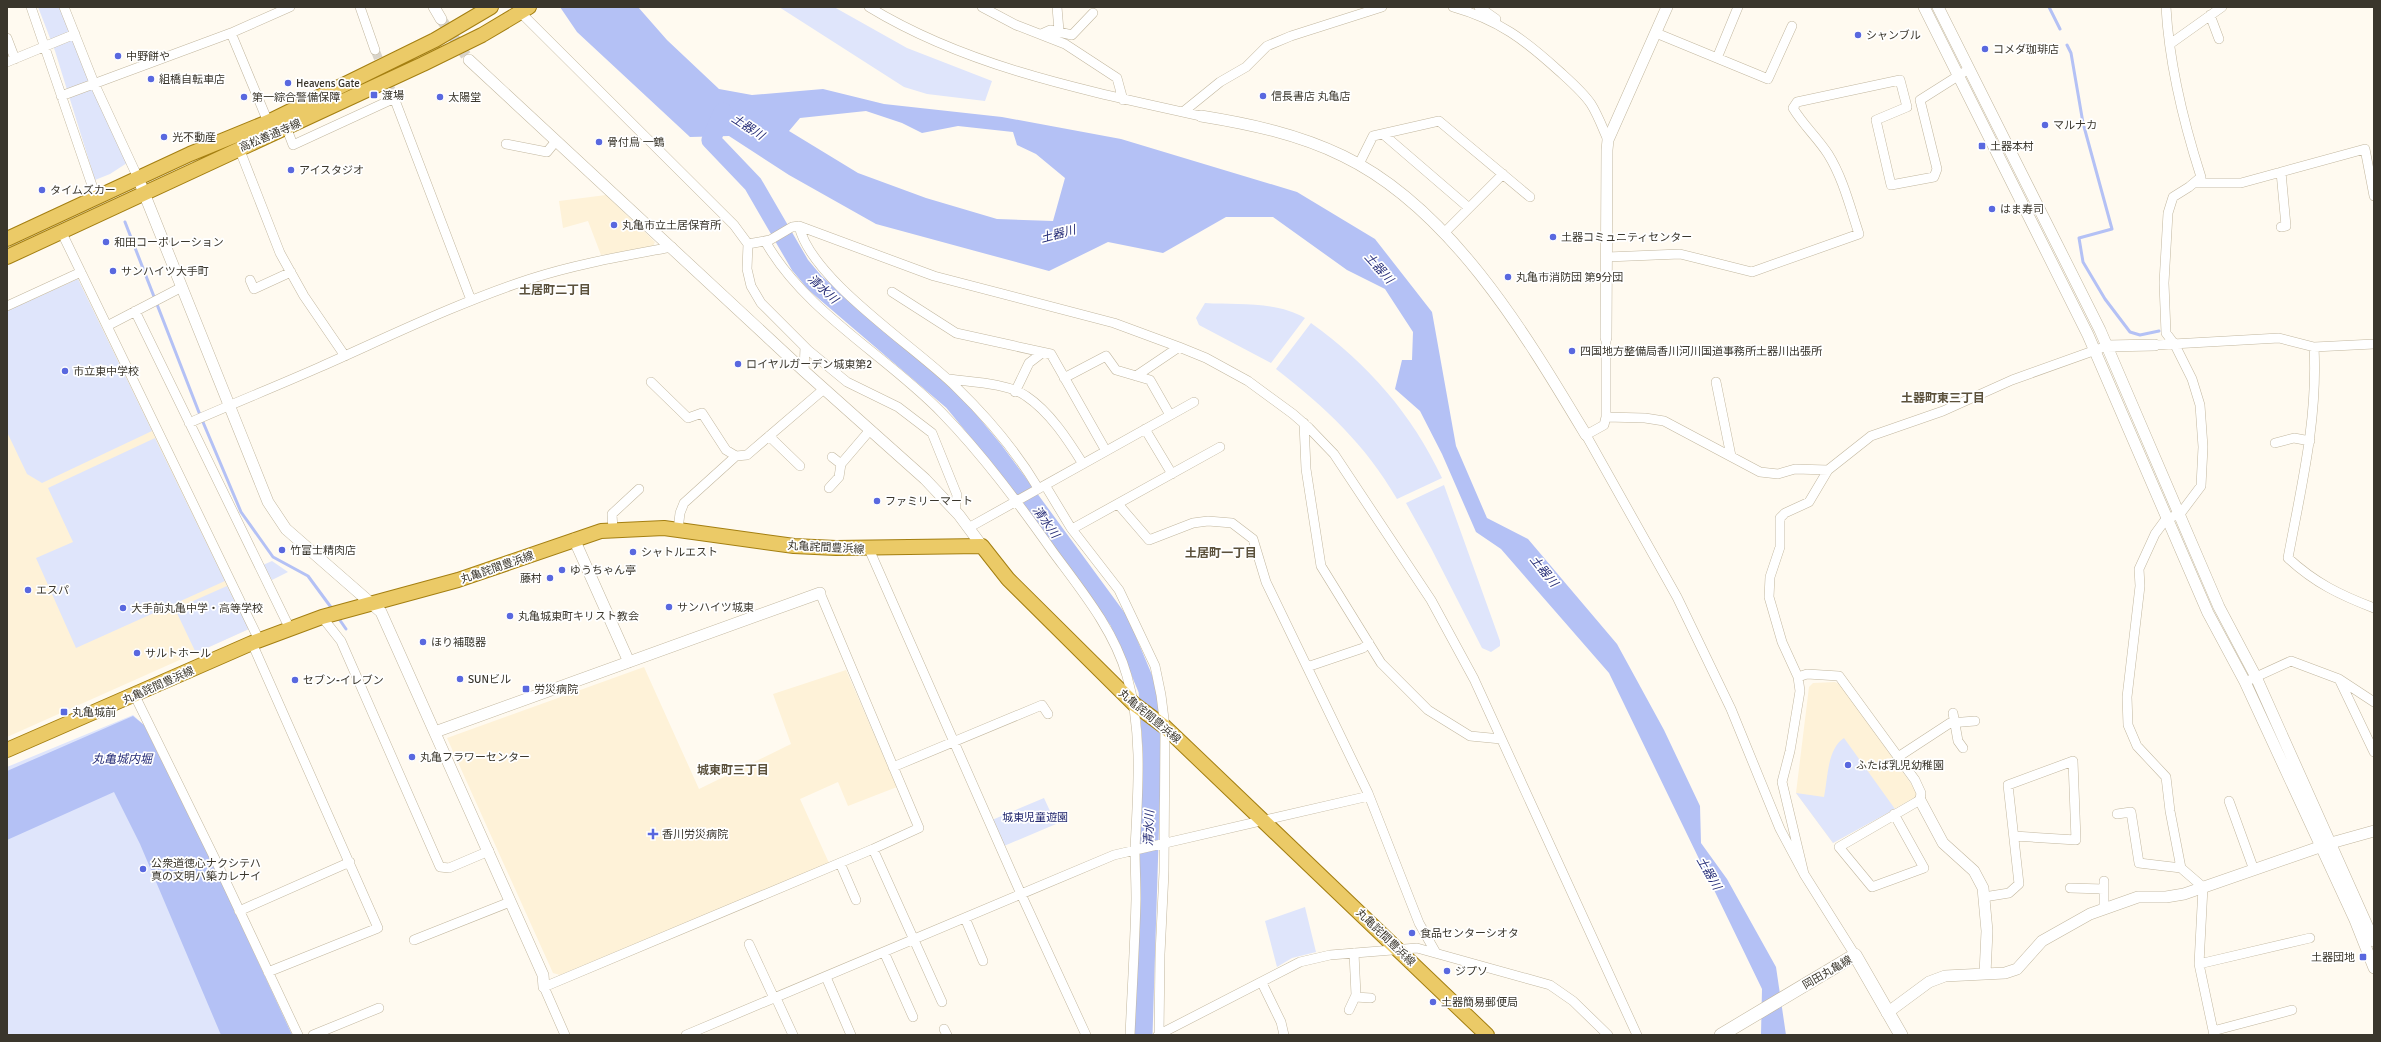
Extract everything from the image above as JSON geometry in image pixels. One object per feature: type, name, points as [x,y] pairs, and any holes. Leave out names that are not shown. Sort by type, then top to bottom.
[{"type":"main road","name":"高松善通寺線","points":[[7,239],[138,178],[268,122],[435,40],[491,7]]},
{"type":"main road","name":"高松善通寺線","points":[[7,257],[144,192],[239,148],[287,128],[445,54],[523,8]]},
{"type":"main road","name":"丸亀詫間豊浜線","points":[[7,750],[135,696],[255,642],[325,616],[342,610],[458,580],[574,539],[613,530],[650,527],[794,546],[869,549],[982,546],[1008,579],[1134,704],[1165,726],[1487,1035]]},
{"type":"main road","name":"岡田丸亀線","points":[[1721,1035],[1851,957],[1901,1035]]},
{"type":"street","points":[[31,7],[96,197]]},
{"type":"street","points":[[64,7],[94,83],[144,192],[228,407],[268,502],[275,514],[291,534],[381,612],[489,851],[543,976],[544,987],[565,1035]]},
{"type":"street","points":[[61,96],[231,33],[290,7]]},
{"type":"street","points":[[360,7],[375,50]]},
{"type":"street","points":[[434,7],[441,19]]},
{"type":"street","points":[[868,7],[892,21],[953,49],[1008,68],[1123,100],[1201,116],[1250,124],[1289,134],[1358,164],[1396,187],[1444,233],[1491,289],[1530,343],[1586,435],[1677,598],[1731,709],[1780,829],[1851,957]]},
{"type":"street","points":[[982,7],[1065,44],[1117,78],[1123,100]]},
{"type":"street","points":[[1057,7],[1058,31]]},
{"type":"street","points":[[1183,112],[1220,82],[1246,67],[1267,46],[1298,33],[1382,7]]},
{"type":"street","points":[[1453,7],[1480,15],[1502,25],[1527,42],[1575,86],[1591,104],[1608,140]]},
{"type":"street","points":[[1479,7],[1490,13],[1502,25]]},
{"type":"street","points":[[1586,435],[1604,425],[1606,417],[1608,140],[1667,7]]},
{"type":"street","points":[[1717,58],[1738,7]]},
{"type":"street","points":[[1924,7],[2094,351],[2166,520],[2208,613],[2245,682],[2374,941]]},
{"type":"street","points":[[1938,7],[2107,346],[2219,607],[2256,677],[2326,845],[2374,968]]},
{"type":"street","points":[[2166,7],[2170,44],[2188,137],[2200,177],[2194,183],[2173,197],[2168,213],[2164,283],[2166,334],[2175,345],[2192,379],[2200,405],[2203,447],[2201,486],[2180,514],[2166,520],[2148,547],[2139,569],[2140,586],[2128,704],[2128,725],[2137,746],[2166,777],[2170,811],[2181,868]]},
{"type":"street","points":[[2170,44],[2222,7]]},
{"type":"street","points":[[523,8],[657,151],[684,175],[734,225],[748,244],[747,269],[751,286],[761,303],[805,347],[847,382],[898,407],[932,433],[957,495],[956,511]]},
{"type":"street","points":[[1041,34],[1050,30],[1072,35],[1092,13]]},
{"type":"street","points":[[2210,15],[2219,39]]},
{"type":"street","points":[[1656,33],[1768,79],[1792,26]]},
{"type":"street","points":[[231,33],[268,122]]},
{"type":"street","points":[[7,38],[11,60],[75,34]]},
{"type":"street","points":[[469,60],[804,371],[925,479],[956,511],[982,546]]},
{"type":"street","points":[[1920,100],[1937,168],[1934,178],[1891,185],[1876,120],[1920,100],[1969,69]]},
{"type":"street","points":[[1607,257],[1680,254],[1752,272],[1859,234],[1838,174],[1816,136],[1803,125],[1793,108],[1797,102],[1900,80],[1907,107]]},
{"type":"street","points":[[281,115],[293,145],[394,96],[471,300]]},
{"type":"street","points":[[1358,164],[1373,136],[1439,121],[1530,197]]},
{"type":"street","points":[[1383,134],[1469,208]]},
{"type":"street","points":[[506,144],[546,152],[556,141]]},
{"type":"street","points":[[239,148],[280,253],[304,296],[345,356]]},
{"type":"street","points":[[2194,183],[2241,183],[2365,149],[2374,196]]},
{"type":"street","points":[[2281,172],[2286,226],[2281,227]]},
{"type":"street","points":[[1444,233],[1503,174]]},
{"type":"street","points":[[748,244],[768,240],[795,227],[934,276],[1114,323],[1206,358],[1248,381],[1304,423],[1334,454],[1431,600],[1474,679],[1637,1035]]},
{"type":"street","points":[[795,227],[823,268],[862,306],[947,379],[1001,435],[1119,590],[1146,644],[1155,666],[1165,726],[1158,1035],[1306,960],[1397,948],[1417,948],[1550,985],[1573,1001],[1608,1035]]},
{"type":"street","points":[[61,231],[255,642],[378,928],[268,972]]},
{"type":"street","points":[[768,240],[776,260],[837,323],[942,413],[1016,500],[1102,621],[1118,651],[1127,675],[1134,704],[1139,741],[1130,1035]]},
{"type":"street","points":[[189,423],[345,356],[427,317],[531,278],[611,258],[672,248]]},
{"type":"street","points":[[7,306],[80,272]]},
{"type":"street","points":[[250,280],[254,289],[291,272]]},
{"type":"street","points":[[107,326],[182,287]]},
{"type":"street","points":[[892,292],[956,333],[1051,354],[1106,451]]},
{"type":"street","points":[[135,311],[290,629]]},
{"type":"street","points":[[1804,874],[1782,782],[1790,751],[1798,698],[1798,677],[1782,642],[1772,611],[1769,597],[1770,577],[1780,547],[1780,518],[1785,513],[1809,502],[1828,470],[1871,436],[1943,411],[2012,380],[2107,346],[2175,345],[2279,338],[2314,347],[2374,344]]},
{"type":"street","points":[[804,371],[805,347]]},
{"type":"street","points":[[1136,376],[1179,347]]},
{"type":"street","points":[[2314,347],[2316,374],[2310,441],[2288,558],[2324,586],[2339,595],[2374,608]]},
{"type":"street","points":[[1015,392],[1029,363],[1042,353]]},
{"type":"street","points":[[1064,378],[1106,356],[1116,370],[1150,380],[1170,415]]},
{"type":"street","points":[[947,379],[1003,387],[1026,395],[1047,416],[1069,442],[1083,464]]},
{"type":"street","points":[[651,382],[688,418],[702,414],[726,450],[736,456],[747,455],[824,389]]},
{"type":"street","points":[[1716,382],[1731,456]]},
{"type":"street","points":[[970,528],[1016,500],[1194,402]]},
{"type":"street","points":[[1606,417],[1645,418],[1664,422],[1760,472],[1778,474],[1795,469],[1828,470]]},
{"type":"street","points":[[1304,423],[1306,468],[1321,566],[1381,663],[1428,710],[1470,736],[1501,739]]},
{"type":"street","points":[[1146,429],[1172,474]]},
{"type":"street","points":[[829,488],[839,476],[841,464],[870,430]]},
{"type":"street","points":[[769,436],[800,466]]},
{"type":"street","points":[[2275,443],[2294,438],[2310,441]]},
{"type":"street","points":[[1072,529],[1220,447]]},
{"type":"street","points":[[678,530],[680,513],[684,503],[736,456]]},
{"type":"street","points":[[832,457],[841,464]]},
{"type":"street","points":[[613,530],[612,514],[639,489]]},
{"type":"street","points":[[1118,504],[1149,540],[1193,523],[1208,520],[1232,523],[1253,538],[1266,582],[1369,796],[1419,923],[1436,953]]},
{"type":"street","points":[[574,539],[629,662]]},
{"type":"street","points":[[869,549],[1021,894],[1086,1035]]},
{"type":"street","points":[[435,732],[820,593],[919,828],[840,863],[544,987]]},
{"type":"street","points":[[325,616],[341,642],[440,867],[449,868],[489,851]]},
{"type":"street","points":[[1307,667],[1363,648],[1369,643]]},
{"type":"street","points":[[2245,682],[2291,661],[2340,679],[2374,702]]},
{"type":"street","points":[[1798,677],[1807,674],[1839,676],[1916,780],[1921,792],[1920,800],[1943,843],[1974,871],[1983,888],[1984,897],[1987,932],[1985,974]]},
{"type":"street","points":[[2340,679],[2374,752]]},
{"type":"street","points":[[135,696],[298,1035]]},
{"type":"street","points":[[893,766],[1042,705],[1048,714]]},
{"type":"street","points":[[1953,713],[1958,741],[1963,748]]},
{"type":"street","points":[[1898,757],[1950,722],[1976,721]]},
{"type":"street","points":[[1984,897],[2009,893],[2019,884],[2008,785],[2073,761],[2076,840],[2014,836]]},
{"type":"street","points":[[686,1035],[915,940],[1114,855],[1162,842],[1264,821],[1369,796]]},
{"type":"street","points":[[1894,814],[1924,868],[1872,887],[1840,847],[1894,814],[1920,800]]},
{"type":"street","points":[[2229,801],[2254,870]]},
{"type":"street","points":[[2117,814],[2131,812],[2139,863],[2181,868],[2203,887]]},
{"type":"street","points":[[1887,1013],[1929,982],[1960,974],[2005,973],[2017,969],[2042,941],[2090,914],[2138,897],[2166,897],[2203,887],[2326,845],[2374,831]]},
{"type":"street","points":[[873,849],[942,1002]]},
{"type":"street","points":[[239,911],[350,862]]},
{"type":"street","points":[[840,863],[856,900]]},
{"type":"street","points":[[2070,888],[2104,885],[2104,909]]},
{"type":"street","points":[[2203,887],[2199,964],[2214,1033],[2292,1010]]},
{"type":"street","points":[[414,940],[510,902]]},
{"type":"street","points":[[965,918],[983,961]]},
{"type":"street","points":[[2199,964],[2310,938]]},
{"type":"street","points":[[749,944],[792,1035]]},
{"type":"street","points":[[884,952],[913,1017]]},
{"type":"street","points":[[1350,1010],[1355,997],[1354,953]]},
{"type":"street","points":[[826,977],[851,1035]]},
{"type":"street","points":[[934,983],[943,979]]},
{"type":"street","points":[[1262,983],[1281,1022],[1284,1035]]},
{"type":"street","points":[[1355,997],[1371,998]]},
{"type":"street","points":[[313,1035],[379,1008]]},
{"type":"shaded area","name":"丸亀市立土居保育所","points":[[606,195],[655,242],[652,248],[601,255],[588,221],[563,228],[559,201]]},
{"type":"shaded area","points":[[78,279],[249,629],[7,737],[7,311]]},
{"type":"shaded area","name":"香川労災病院","points":[[644,667],[699,789],[791,744],[773,694],[846,670],[897,787],[848,806],[838,782],[800,799],[829,863],[560,975],[553,973],[447,738]]},
{"type":"shaded area","name":"ふたば乳児幼稚園","points":[[1835,682],[1841,685],[1919,795],[1833,843],[1796,793],[1809,687],[1813,683]]},
{"type":"green space","points":[[38,7],[60,7],[92,89],[127,163],[110,174],[95,180],[55,51]]},
{"type":"green space","points":[[779,7],[834,7],[907,48],[992,81],[985,101],[927,94],[904,87]]},
{"type":"green space","name":"市立東中学校","points":[[78,279],[152,431],[42,483],[27,474],[7,432],[7,311]]},
{"type":"green space","points":[[1205,303],[1269,306],[1294,313],[1305,318],[1271,363],[1199,325],[1196,318]]},
{"type":"green space","points":[[1311,323],[1332,339],[1370,373],[1387,392],[1417,433],[1442,478],[1397,499],[1385,479],[1358,444],[1312,398],[1276,369]]},
{"type":"green space","points":[[155,438],[225,581],[76,648],[36,558],[73,542],[48,488]]},
{"type":"green space","points":[[1444,485],[1500,641],[1500,646],[1491,652],[1482,648],[1431,548],[1406,503]]},
{"type":"green space","points":[[272,561],[288,572],[272,580],[263,565]]},
{"type":"green space","points":[[227,586],[249,629],[196,653],[175,609]]},
{"type":"green space","points":[[133,715],[144,725],[220,879],[293,1035],[7,1035],[7,767]]},
{"type":"green space","points":[[1844,738],[1895,809],[1833,843],[1796,793],[1824,797],[1831,756],[1838,743]]},
{"type":"green space","name":"城東児童遊園","points":[[1044,798],[1056,824],[1004,846],[992,820]]},
{"type":"green space","points":[[1305,907],[1316,952],[1292,958],[1277,967],[1265,921]]},
{"type":"water","name":"土器川","points":[[560,7],[638,7],[667,40],[719,89],[752,95],[823,89],[884,104],[1002,117],[1121,139],[1297,192],[1375,239],[1432,312],[1456,446],[1487,518],[1528,539],[1617,644],[1664,730],[1700,806],[1701,843],[1727,879],[1776,967],[1786,1035],[1761,1035],[1762,989],[1609,673],[1501,549],[1476,532],[1442,454],[1420,411],[1395,389],[1402,360],[1412,360],[1413,332],[1385,289],[1347,270],[1273,217],[1226,217],[1163,253],[1108,242],[1049,271],[876,224],[789,175],[729,136],[690,137],[577,32]],"holes":[[[866,111],[902,123],[922,133],[958,126],[1013,132],[1017,145],[1036,154],[1065,178],[1053,221],[997,219],[926,198],[858,173],[789,131],[800,118]]]},
{"type":"water","name":"丸亀城内堀","points":[[133,716],[144,725],[220,879],[292,1035],[221,1035],[140,844],[114,792],[7,840],[7,771]]},
{"type":"waterway","points":[[2049,7],[2060,29]]},
{"type":"waterway","points":[[2067,45],[2071,53],[2083,123],[2112,229],[2079,238],[2083,262],[2105,299],[2130,332],[2140,335],[2159,331]]},
{"type":"waterway","name":"清水川","points":[[723,112],[711,140],[753,184],[800,265],[815,283],[953,401],[995,452],[1119,621],[1148,690],[1152,748],[1143,1035]]},
{"type":"waterway","points":[[125,222],[200,415],[241,512],[273,557],[308,576],[333,610]]},
{"type":"waterway","points":[[337,616],[346,629]]},
{"type":"tunnel","points":[[441,19],[469,60]]},
{"type":"tunnel","points":[[375,50],[393,95]]},
{"type":"place","name":"シャンブル","points":[[1858,35]]},
{"type":"place","name":"コメダ珈琲店","points":[[1985,49]]},
{"type":"place","name":"中野餅や","points":[[118,56]]},
{"type":"place","name":"組橋自転車店","points":[[151,79]]},
{"type":"place","name":"Heavens Gate","points":[[288,83]]},
{"type":"place","name":"渡場","points":[[374,95]]},
{"type":"place","name":"信長書店 丸亀店","points":[[1263,96]]},
{"type":"place","name":"第一綜合警備保障","points":[[244,97]]},
{"type":"place","name":"太陽堂","points":[[440,97]]},
{"type":"place","name":"マルナカ","points":[[2045,125]]},
{"type":"place","name":"光不動産","points":[[164,137]]},
{"type":"place","name":"骨付鳥 一鶴","points":[[599,142]]},
{"type":"place","name":"土器本村","points":[[1982,146]]},
{"type":"place","name":"アイスタジオ","points":[[291,170]]},
{"type":"place","name":"タイムズカー","points":[[42,190]]},
{"type":"place","name":"はま寿司","points":[[1992,209]]},
{"type":"place","name":"丸亀市立土居保育所","points":[[614,225]]},
{"type":"place","name":"土器コミュニティセンター","points":[[1553,237]]},
{"type":"place","name":"和田コーポレーション","points":[[106,242]]},
{"type":"place","name":"サンハイツ大手町","points":[[113,271]]},
{"type":"place","name":"丸亀市消防団 第9分団","points":[[1508,277]]},
{"type":"place","name":"四国地方整備局香川河川国道事務所土器川出張所","points":[[1572,351]]},
{"type":"place","name":"ロイヤルガーデン城東第2","points":[[738,364]]},
{"type":"place","name":"市立東中学校","points":[[65,371]]},
{"type":"place","name":"ファミリーマート","points":[[877,501]]},
{"type":"place","name":"竹富士精肉店","points":[[282,550]]},
{"type":"place","name":"シャトルエスト","points":[[633,552]]},
{"type":"place","name":"ゆうちゃん亭","points":[[562,570]]},
{"type":"place","name":"藤村","points":[[550,578]]},
{"type":"place","name":"エスパ","points":[[28,590]]},
{"type":"place","name":"サンハイツ城東","points":[[669,607]]},
{"type":"place","name":"大手前丸亀中学・高等学校","points":[[123,608]]},
{"type":"place","name":"丸亀城東町キリスト教会","points":[[510,616]]},
{"type":"place","name":"ほり補聴器","points":[[423,642]]},
{"type":"place","name":"サルトホール","points":[[137,653]]},
{"type":"place","name":"SUNビル","points":[[460,679]]},
{"type":"place","name":"セブン-イレブン","points":[[295,680]]},
{"type":"place","name":"労災病院","points":[[526,689]]},
{"type":"place","name":"丸亀城前","points":[[64,712]]},
{"type":"place","name":"丸亀フラワーセンター","points":[[412,757]]},
{"type":"place","name":"ふたば乳児幼稚園","points":[[1848,765]]},
{"type":"place","name":"香川労災病院","points":[[653,834]]},
{"type":"place","name":"公衆道徳心ナクシテハ 真の文明ハ築カレナイ","points":[[143,869]]},
{"type":"place","name":"食品センターシオタ","points":[[1412,933]]},
{"type":"place","name":"土器団地","points":[[2363,957]]},
{"type":"place","name":"ジプソ","points":[[1447,971]]},
{"type":"place","name":"土器簡易郵便局","points":[[1433,1002]]},
{"type":"district","name":"土居町二丁目","points":[[555,290]]},
{"type":"district","name":"土器町東三丁目","points":[[1943,398]]},
{"type":"district","name":"土居町一丁目","points":[[1221,553]]},
{"type":"district","name":"城東町三丁目","points":[[733,770]]}]
